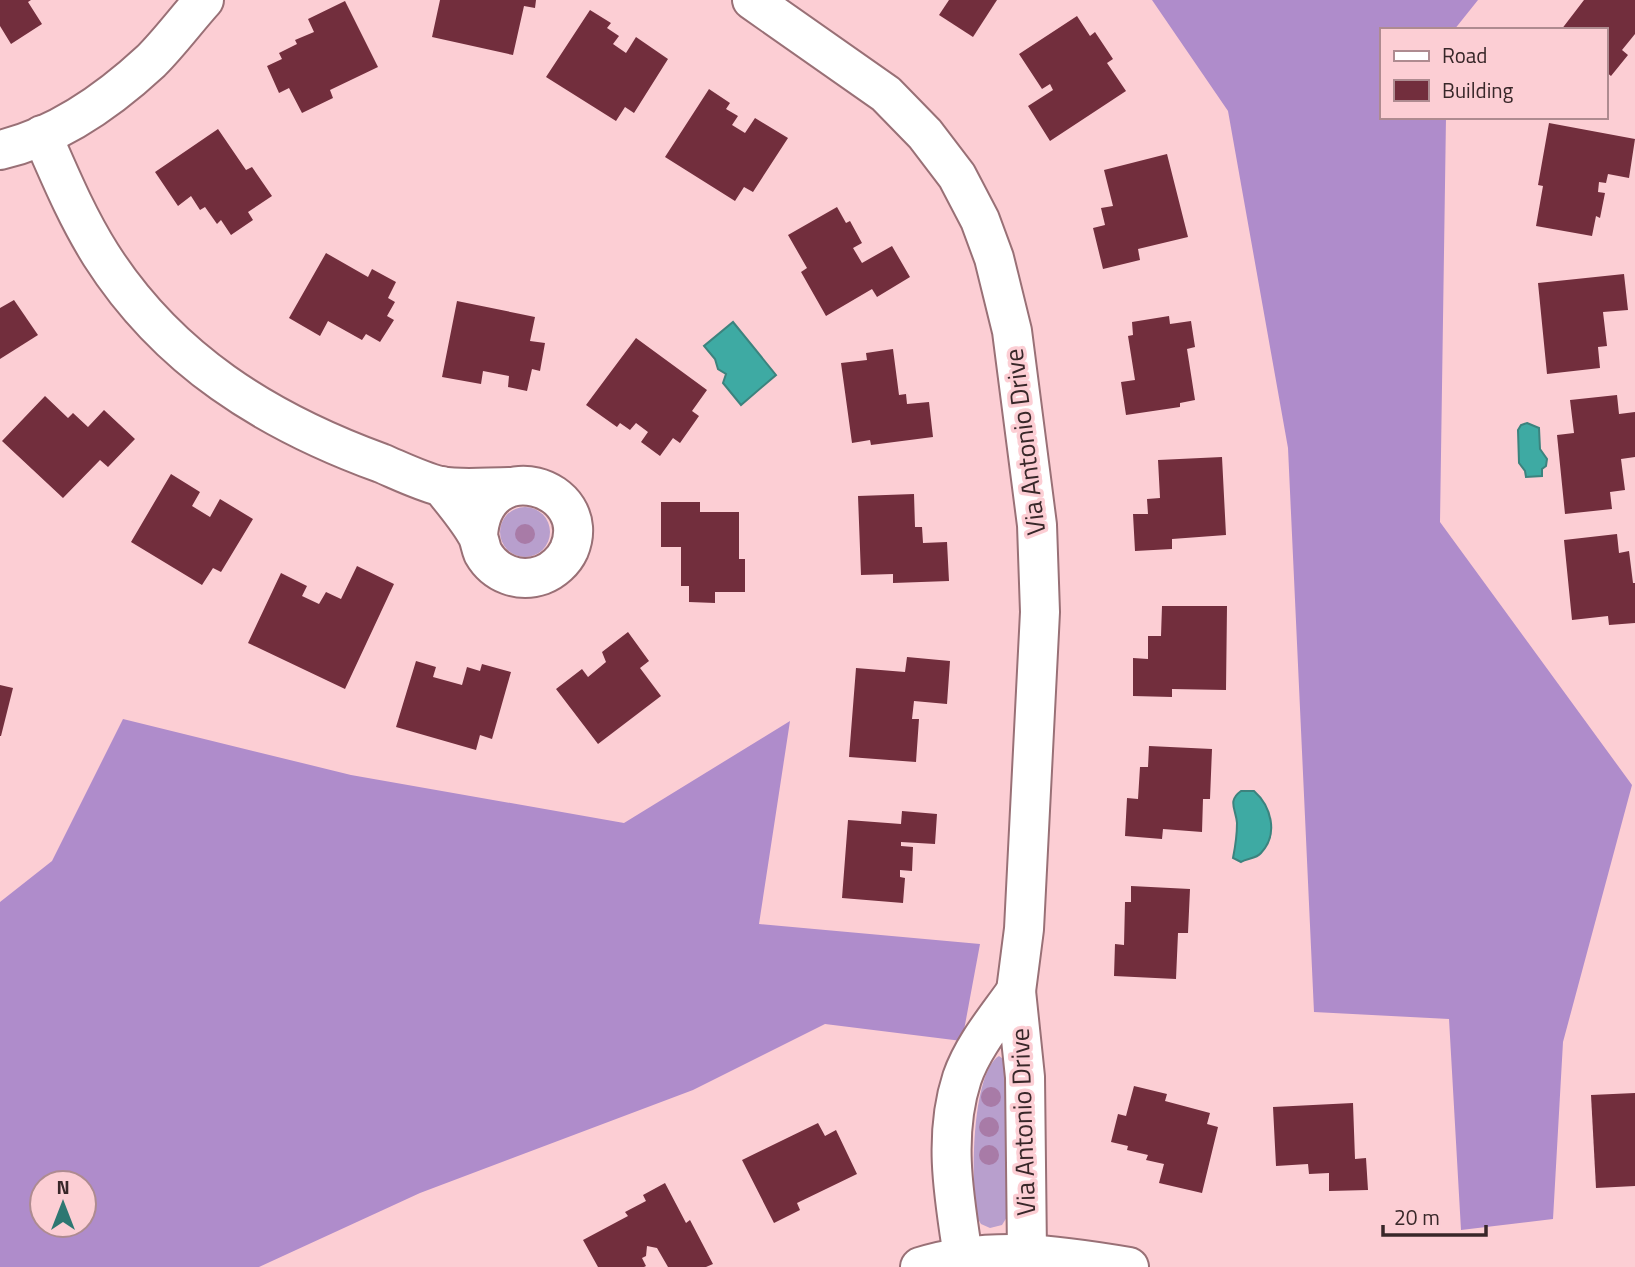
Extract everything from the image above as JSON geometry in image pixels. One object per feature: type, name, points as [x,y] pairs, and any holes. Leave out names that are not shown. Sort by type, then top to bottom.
[{"type":"street","points":[[0,150],[42,135],[77,118],[120,87],[152,59],[204,0]]},
{"type":"street","name":"Via Antonio Drive","points":[[752,0],[886,94],[925,134],[957,176],[980,220],[995,258],[1012,331],[1037,525],[1040,612],[1024,929],[1016,991],[1025,1077],[1027,1253]]},
{"type":"street","points":[[42,135],[75,210],[101,255],[131,296],[169,338],[220,382],[284,422],[332,445],[441,486],[509,487],[524,484],[540,487],[554,494],[564,505],[571,520],[569,550],[548,572],[534,578],[518,578],[503,573],[491,564],[482,551],[478,536],[479,521],[485,506],[495,495],[509,487]]},
{"type":"street","points":[[441,486],[478,536]]},
{"type":"street","name":"Via Antonio Drive","points":[[963,1256],[951,1170],[953,1116],[962,1078],[976,1049],[1016,991]]},
{"type":"street","points":[[920,1267],[963,1256],[1027,1253],[1129,1267]]},
{"type":"shaded area","points":[[1152,0],[1478,0],[1456,28],[1380,28],[1380,119],[1446,119],[1440,522],[1632,785],[1563,1042],[1553,1219],[1461,1230],[1449,1019],[1314,1012],[1288,448],[1228,111]]},
{"type":"shaded area","points":[[525,507],[543,514],[550,532],[543,550],[525,557],[507,550],[500,532],[507,514]]},
{"type":"shaded area","points":[[123,719],[351,775],[624,823],[790,721],[759,924],[980,944],[962,1041],[825,1024],[693,1090],[420,1193],[259,1267],[0,1267],[0,902],[52,861]]},
{"type":"shaded area","points":[[999,1056],[1006,1061],[1007,1217],[1002,1225],[990,1228],[981,1224],[975,1204],[975,1132],[983,1084],[990,1067]]},
{"type":"water","points":[[733,322],[776,375],[741,405],[723,383],[726,374],[718,369],[715,359],[704,346]]},
{"type":"water","points":[[1527,423],[1539,428],[1540,449],[1547,459],[1542,476],[1526,477],[1519,463],[1518,430],[1521,425]]},
{"type":"water","points":[[1241,791],[1254,791],[1260,797],[1271,820],[1271,829],[1267,845],[1261,853],[1241,862],[1233,858],[1237,823],[1233,802]]},
{"type":"building","points":[[0,0],[31,0],[28,2],[42,24],[11,44],[0,26]]},
{"type":"building","points":[[440,0],[536,0],[535,8],[524,6],[513,55],[432,37]]},
{"type":"building","points":[[949,0],[997,0],[973,37],[939,15]]},
{"type":"building","points":[[1584,0],[1635,0],[1635,34],[1622,50],[1628,55],[1611,76],[1607,73],[1607,28],[1563,28]]},
{"type":"building","points":[[345,1],[378,67],[330,90],[333,98],[302,113],[289,88],[279,93],[267,66],[282,59],[279,53],[297,44],[295,40],[314,32],[308,19]]},
{"type":"building","points":[[590,10],[611,23],[607,28],[619,36],[613,44],[626,53],[636,37],[668,59],[634,113],[625,107],[616,121],[546,77]]},
{"type":"building","points":[[1077,16],[1090,36],[1095,32],[1113,59],[1107,63],[1126,91],[1050,141],[1028,106],[1053,90],[1050,84],[1042,89],[1019,54]]},
{"type":"building","points":[[709,89],[730,103],[726,109],[738,116],[732,125],[745,133],[755,118],[788,138],[753,192],[744,187],[735,201],[665,157]]},
{"type":"building","points":[[1549,123],[1635,139],[1629,178],[1608,174],[1606,183],[1599,182],[1598,192],[1605,193],[1600,218],[1596,216],[1592,236],[1536,226],[1543,186],[1538,185]]},
{"type":"building","points":[[218,129],[246,170],[252,167],[272,196],[248,212],[253,220],[231,235],[221,220],[217,224],[205,207],[200,210],[191,196],[178,206],[155,172]]},
{"type":"building","points":[[1167,154],[1188,237],[1138,249],[1140,260],[1103,269],[1093,228],[1105,225],[1101,208],[1113,206],[1104,170]]},
{"type":"building","points":[[837,207],[846,223],[850,221],[862,243],[853,248],[862,263],[892,246],[910,277],[877,297],[872,289],[826,316],[801,272],[807,268],[788,235]]},
{"type":"building","points":[[326,253],[368,277],[372,269],[396,282],[388,298],[395,302],[387,316],[394,320],[380,342],[366,334],[362,340],[328,321],[320,336],[289,318]]},
{"type":"building","points":[[1624,274],[1628,310],[1603,312],[1607,346],[1598,347],[1600,368],[1547,374],[1538,283]]},
{"type":"building","points":[[14,300],[38,335],[0,359],[0,308]]},
{"type":"building","points":[[457,301],[535,317],[530,341],[545,343],[540,371],[532,369],[527,391],[508,387],[509,376],[483,371],[481,384],[442,377]]},
{"type":"building","points":[[1169,316],[1170,324],[1191,321],[1195,347],[1187,349],[1195,400],[1180,403],[1180,407],[1126,415],[1121,382],[1135,380],[1128,336],[1133,335],[1132,322]]},
{"type":"building","points":[[636,338],[707,390],[692,411],[699,416],[680,443],[673,438],[660,456],[641,442],[648,432],[636,423],[630,430],[620,423],[617,427],[586,405]]},
{"type":"building","points":[[893,349],[899,395],[906,394],[907,404],[929,402],[933,437],[871,445],[870,440],[852,443],[841,363],[867,360],[866,353]]},
{"type":"building","points":[[1617,395],[1619,414],[1635,412],[1635,457],[1621,459],[1625,490],[1610,492],[1612,509],[1565,514],[1557,435],[1574,433],[1570,400]]},
{"type":"building","points":[[45,396],[68,418],[73,413],[88,427],[104,410],[135,439],[108,467],[100,460],[63,498],[2,441]]},
{"type":"building","points":[[1222,457],[1226,535],[1172,539],[1172,549],[1135,551],[1133,514],[1148,514],[1147,499],[1160,498],[1158,460]]},
{"type":"building","points":[[171,474],[200,492],[192,506],[210,517],[220,499],[253,519],[221,572],[213,568],[202,585],[131,542]]},
{"type":"building","points":[[914,494],[915,527],[922,527],[923,543],[947,542],[949,581],[893,583],[893,574],[861,575],[858,496]]},
{"type":"building","points":[[661,502],[700,502],[700,512],[739,512],[739,559],[745,559],[745,592],[715,592],[715,603],[689,602],[689,586],[681,586],[681,547],[661,547]]},
{"type":"building","points":[[1617,534],[1619,553],[1629,551],[1635,583],[1635,623],[1609,625],[1608,616],[1572,620],[1564,540]]},
{"type":"building","points":[[357,566],[394,584],[345,689],[248,643],[281,573],[307,586],[302,596],[319,604],[326,592],[341,599]]},
{"type":"building","points":[[1162,606],[1227,606],[1226,690],[1172,689],[1172,697],[1133,696],[1133,658],[1148,659],[1148,636],[1161,636]]},
{"type":"building","points":[[628,632],[649,661],[640,668],[661,696],[598,744],[556,689],[582,669],[588,677],[606,662],[602,652]]},
{"type":"building","points":[[907,657],[950,661],[947,704],[914,701],[912,719],[919,719],[916,762],[849,757],[856,668],[905,672]]},
{"type":"building","points":[[416,661],[436,667],[433,677],[462,685],[467,667],[480,671],[482,664],[511,672],[492,739],[480,735],[476,750],[396,727]]},
{"type":"building","points":[[0,685],[13,688],[1,736],[0,736]]},
{"type":"building","points":[[1149,746],[1212,749],[1210,799],[1203,799],[1202,832],[1163,829],[1162,839],[1125,836],[1127,798],[1138,799],[1140,767],[1148,767]]},
{"type":"building","points":[[902,811],[937,814],[935,844],[901,842],[901,846],[913,847],[912,871],[900,870],[900,877],[905,878],[903,903],[842,898],[848,820],[901,824]]},
{"type":"building","points":[[1131,886],[1190,889],[1188,933],[1178,933],[1176,979],[1114,976],[1115,944],[1124,945],[1125,902],[1131,902]]},
{"type":"building","points":[[1134,1086],[1167,1094],[1165,1101],[1210,1113],[1207,1124],[1218,1127],[1202,1193],[1159,1183],[1164,1164],[1146,1160],[1148,1155],[1127,1150],[1128,1146],[1111,1142],[1118,1114],[1126,1116]]},
{"type":"building","points":[[1635,1093],[1635,1186],[1596,1188],[1591,1095]]},
{"type":"building","points":[[1353,1103],[1355,1159],[1366,1158],[1368,1190],[1329,1191],[1329,1173],[1309,1174],[1308,1164],[1276,1166],[1273,1107]]},
{"type":"building","points":[[818,1123],[825,1136],[836,1130],[857,1174],[797,1203],[800,1210],[774,1223],[742,1160]]},
{"type":"building","points":[[665,1183],[686,1223],[690,1220],[713,1264],[706,1267],[668,1267],[657,1248],[647,1246],[646,1256],[642,1258],[646,1266],[644,1267],[598,1267],[583,1240],[628,1216],[625,1212],[646,1201],[643,1195]]}]
